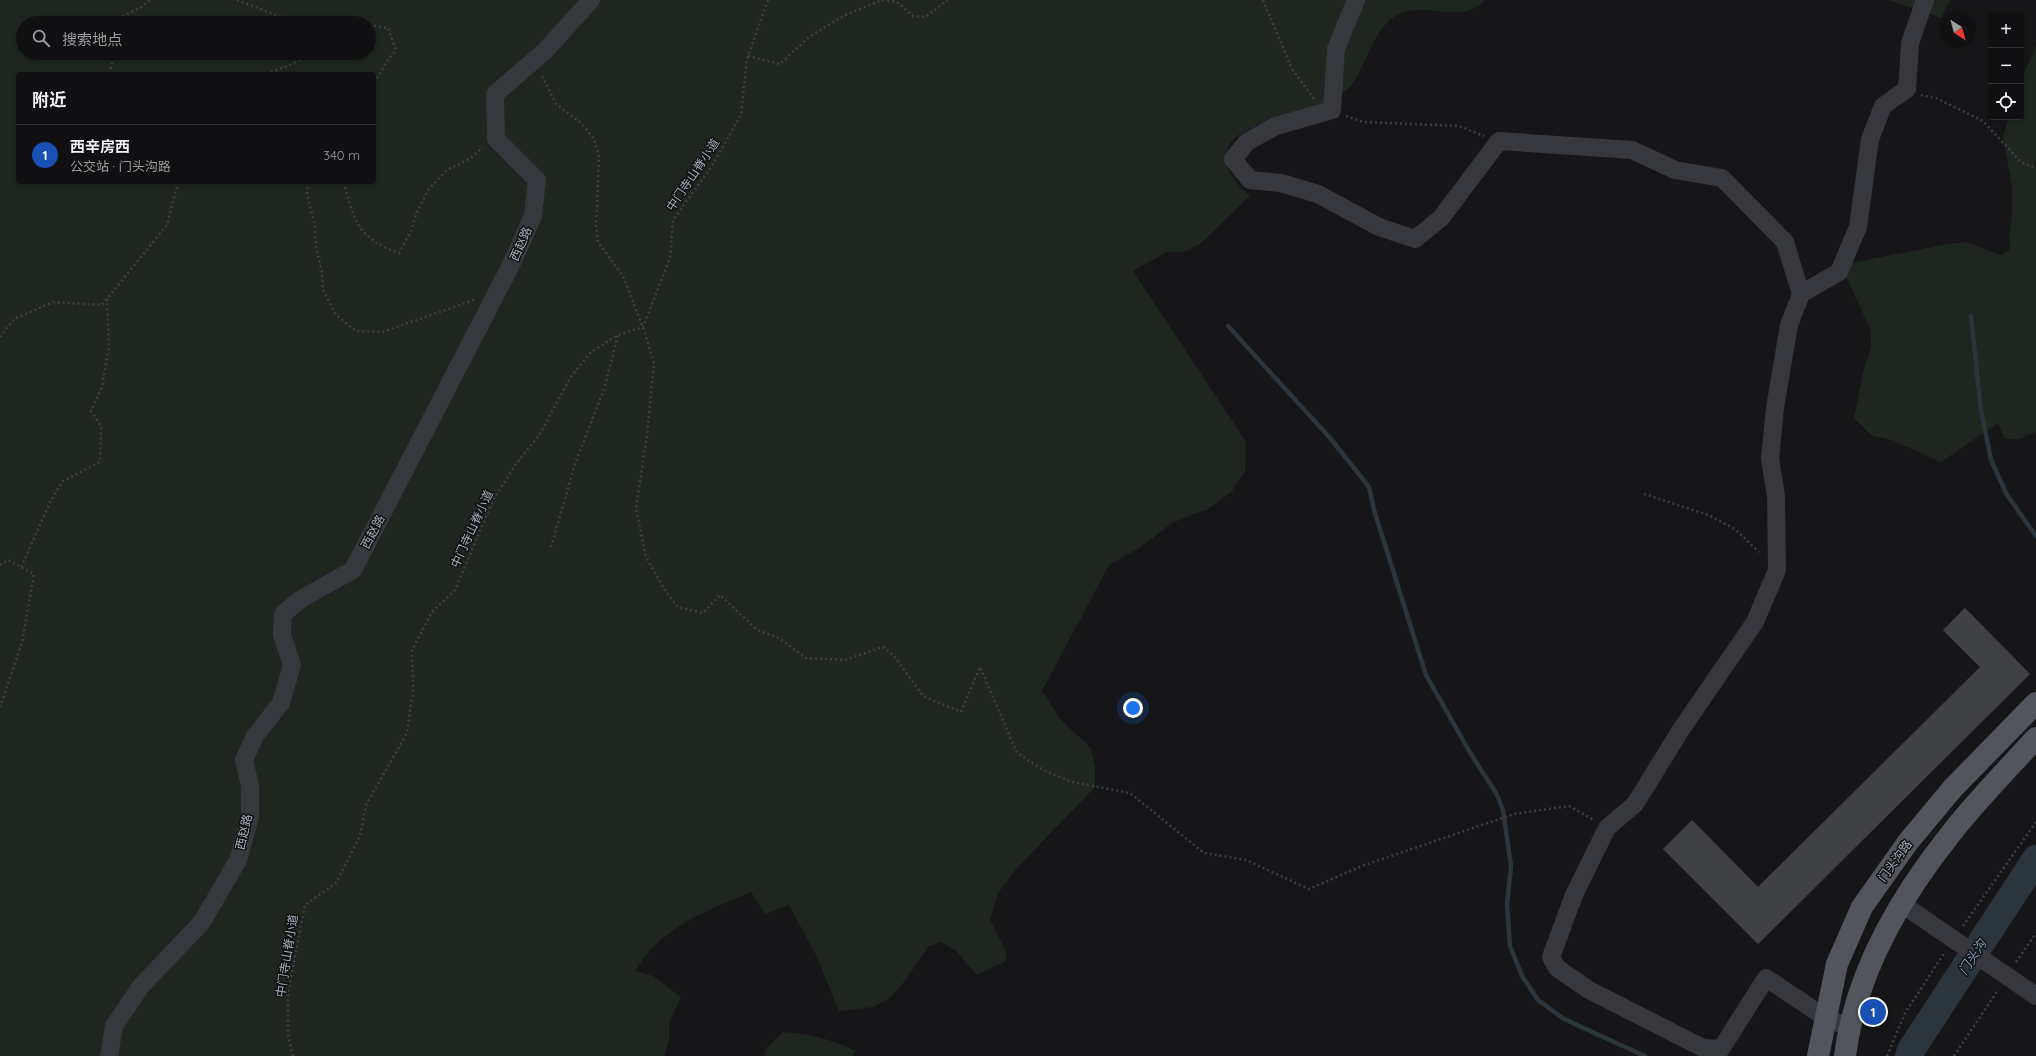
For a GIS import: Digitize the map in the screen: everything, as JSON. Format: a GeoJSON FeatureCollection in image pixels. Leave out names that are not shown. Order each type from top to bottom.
{"type":"FeatureCollection","features":[{"type":"Feature","properties":{"kind":"main road","name":"门头沟路"},"geometry":{"type":"LineString","coordinates":[[1818,1056],[1837,964],[1862,907],[1908,842],[1953,788],[2036,703]]}},
{"type":"Feature","properties":{"kind":"main road"},"geometry":{"type":"LineString","coordinates":[[1845,1056],[1849,1028],[1869,967],[1902,904],[1949,835],[2036,738]]}},
{"type":"Feature","properties":{"kind":"street"},"geometry":{"type":"LineString","coordinates":[[496,139],[495,94],[546,50],[591,0]]}},
{"type":"Feature","properties":{"kind":"street"},"geometry":{"type":"LineString","coordinates":[[1356,0],[1336,49],[1332,110],[1276,126],[1247,142],[1233,159],[1250,180],[1281,183],[1318,194],[1379,227],[1415,239],[1441,218],[1499,141],[1632,150],[1675,170],[1722,178],[1784,242],[1801,294]]}},
{"type":"Feature","properties":{"kind":"street"},"geometry":{"type":"LineString","coordinates":[[1849,1028],[1826,1018],[1766,978],[1722,1049],[1703,1048],[1589,990],[1557,968],[1551,957],[1574,895],[1607,828],[1635,804],[1682,728],[1755,622],[1776,570],[1776,496],[1770,459],[1775,408],[1789,325],[1801,294],[1839,272],[1858,227],[1870,139],[1883,106],[1907,89],[1910,43],[1925,0]]}},
{"type":"Feature","properties":{"kind":"street","name":"西赵路"},"geometry":{"type":"LineString","coordinates":[[109,1056],[114,1026],[141,986],[202,922],[238,860],[250,817],[250,786],[244,760],[255,736],[281,703],[292,665],[282,635],[284,614],[301,599],[353,570],[494,297],[533,216],[537,180],[496,139]]}},
{"type":"Feature","properties":{"kind":"street"},"geometry":{"type":"LineString","coordinates":[[1902,904],[1960,942],[2036,996]]}},
{"type":"Feature","properties":{"kind":"path"},"geometry":{"type":"LineString","coordinates":[[123,16],[140,8],[150,0]]}},
{"type":"Feature","properties":{"kind":"path"},"geometry":{"type":"LineString","coordinates":[[237,0],[278,16]]}},
{"type":"Feature","properties":{"kind":"path","name":"中门寺山脊小道"},"geometry":{"type":"LineString","coordinates":[[293,1056],[288,1034],[288,993],[305,905],[336,883],[360,836],[366,806],[406,733],[414,690],[412,650],[432,612],[455,590],[493,500],[516,464],[540,434],[570,378],[591,352],[618,335],[644,327],[670,258],[673,220],[712,166],[741,115],[748,56],[768,0]]}},
{"type":"Feature","properties":{"kind":"path"},"geometry":{"type":"LineString","coordinates":[[748,56],[780,64],[809,37],[845,15],[882,0],[897,2],[913,16],[925,17],[948,0]]}},
{"type":"Feature","properties":{"kind":"path"},"geometry":{"type":"LineString","coordinates":[[1263,0],[1292,69],[1315,100],[1332,110],[1363,122],[1460,126],[1499,141]]}},
{"type":"Feature","properties":{"kind":"path"},"geometry":{"type":"LineString","coordinates":[[376,26],[388,28],[396,50],[386,61],[376,79]]}},
{"type":"Feature","properties":{"kind":"path"},"geometry":{"type":"LineString","coordinates":[[546,50],[541,78],[556,104],[581,123],[594,139],[599,157],[596,224],[598,242],[623,276],[644,327],[654,363],[647,435],[636,508],[646,557],[666,592],[678,608],[703,613],[720,595],[757,630],[779,638],[806,658],[845,660],[883,647],[896,657],[923,696],[961,712],[980,667],[1017,753],[1042,770],[1072,782],[1130,793],[1204,853],[1246,860],[1309,889],[1362,866],[1514,814],[1569,806],[1607,828]]}},
{"type":"Feature","properties":{"kind":"path"},"geometry":{"type":"LineString","coordinates":[[110,72],[113,60]]}},
{"type":"Feature","properties":{"kind":"path"},"geometry":{"type":"LineString","coordinates":[[272,72],[299,60]]}},
{"type":"Feature","properties":{"kind":"path"},"geometry":{"type":"LineString","coordinates":[[1907,89],[1936,98],[1983,121],[2021,162],[2036,168]]}},
{"type":"Feature","properties":{"kind":"path"},"geometry":{"type":"LineString","coordinates":[[345,184],[353,216],[365,235],[381,247],[399,253],[411,231],[417,211],[429,189],[447,170],[472,158],[481,149],[496,139]]}},
{"type":"Feature","properties":{"kind":"path"},"geometry":{"type":"LineString","coordinates":[[0,337],[14,319],[53,302],[102,305],[167,225],[177,184]]}},
{"type":"Feature","properties":{"kind":"path"},"geometry":{"type":"LineString","coordinates":[[308,184],[307,194],[315,226],[316,248],[322,272],[323,290],[336,315],[356,331],[382,332],[480,298],[494,297]]}},
{"type":"Feature","properties":{"kind":"path"},"geometry":{"type":"LineString","coordinates":[[21,567],[51,500],[63,481],[100,462],[101,426],[91,411],[102,387],[108,346],[107,299]]}},
{"type":"Feature","properties":{"kind":"path"},"geometry":{"type":"LineString","coordinates":[[551,547],[575,464],[604,389],[618,335]]}},
{"type":"Feature","properties":{"kind":"path"},"geometry":{"type":"LineString","coordinates":[[1644,494],[1708,515],[1735,529],[1748,540],[1776,570]]}},
{"type":"Feature","properties":{"kind":"path"},"geometry":{"type":"LineString","coordinates":[[0,565],[8,560],[34,574],[22,643],[0,707]]}},
{"type":"Feature","properties":{"kind":"path"},"geometry":{"type":"LineString","coordinates":[[1954,1056],[2004,973],[2036,933]]}},
{"type":"Feature","properties":{"kind":"shaded area"},"geometry":{"type":"Polygon","coordinates":[[[0,0],[1485,0],[1477,7],[1467,11],[1447,12],[1414,10],[1404,12],[1394,17],[1379,33],[1352,84],[1335,100],[1322,107],[1252,128],[1233,140],[1228,147],[1226,154],[1228,168],[1235,180],[1250,196],[1200,244],[1184,252],[1167,252],[1133,271],[1246,442],[1245,471],[1232,491],[1210,508],[1172,523],[1141,547],[1109,565],[1042,691],[1061,720],[1091,748],[1095,766],[1095,787],[1017,868],[998,893],[990,920],[1007,954],[1006,961],[977,975],[955,950],[941,942],[929,946],[904,982],[891,997],[874,1007],[839,1011],[816,955],[789,905],[765,914],[751,892],[701,914],[671,932],[646,956],[635,971],[653,976],[681,997],[669,1022],[669,1038],[665,1056],[0,1056],[0,0]]]}},
{"type":"Feature","properties":{"kind":"shaded area"},"geometry":{"type":"Polygon","coordinates":[[[1889,0],[1950,0],[1944,12],[1940,12],[1940,18],[1889,0]]]}},
{"type":"Feature","properties":{"kind":"shaded area"},"geometry":{"type":"Polygon","coordinates":[[[2036,46],[2036,432],[2020,439],[2005,439],[1998,423],[1941,462],[1892,440],[1872,436],[1854,418],[1864,368],[1871,348],[1871,331],[1841,265],[1948,244],[1966,242],[2001,255],[2009,250],[2012,186],[2003,137],[2008,120],[2024,120],[2024,73],[2036,46]]]}},
{"type":"Feature","properties":{"kind":"shaded area"},"geometry":{"type":"Polygon","coordinates":[[[783,1032],[821,1038],[856,1051],[852,1056],[764,1056],[765,1050],[783,1032]]]}},
{"type":"Feature","properties":{"kind":"building"},"geometry":{"type":"Polygon","coordinates":[[[1965,608],[2030,674],[1758,944],[1663,849],[1692,820],[1758,887],[1980,667],[1943,630],[1965,608]]]}},
{"type":"Feature","properties":{"kind":"waterway"},"geometry":{"type":"LineString","coordinates":[[1971,316],[1981,410],[1991,460],[2007,495],[2036,536]]}},
{"type":"Feature","properties":{"kind":"waterway"},"geometry":{"type":"LineString","coordinates":[[1228,326],[1331,439],[1369,487],[1374,510],[1426,675],[1472,756],[1496,793],[1503,810],[1511,866],[1507,904],[1510,946],[1522,976],[1538,1000],[1564,1019],[1645,1056]]}},
{"type":"Feature","properties":{"kind":"waterway","name":"门头沟"},"geometry":{"type":"LineString","coordinates":[[1909,1056],[1911,1050],[2036,859]]}},
{"type":"Feature","properties":{"kind":"place","name":"西辛房西"},"geometry":{"type":"Point","coordinates":[1873,1012]}}]}
